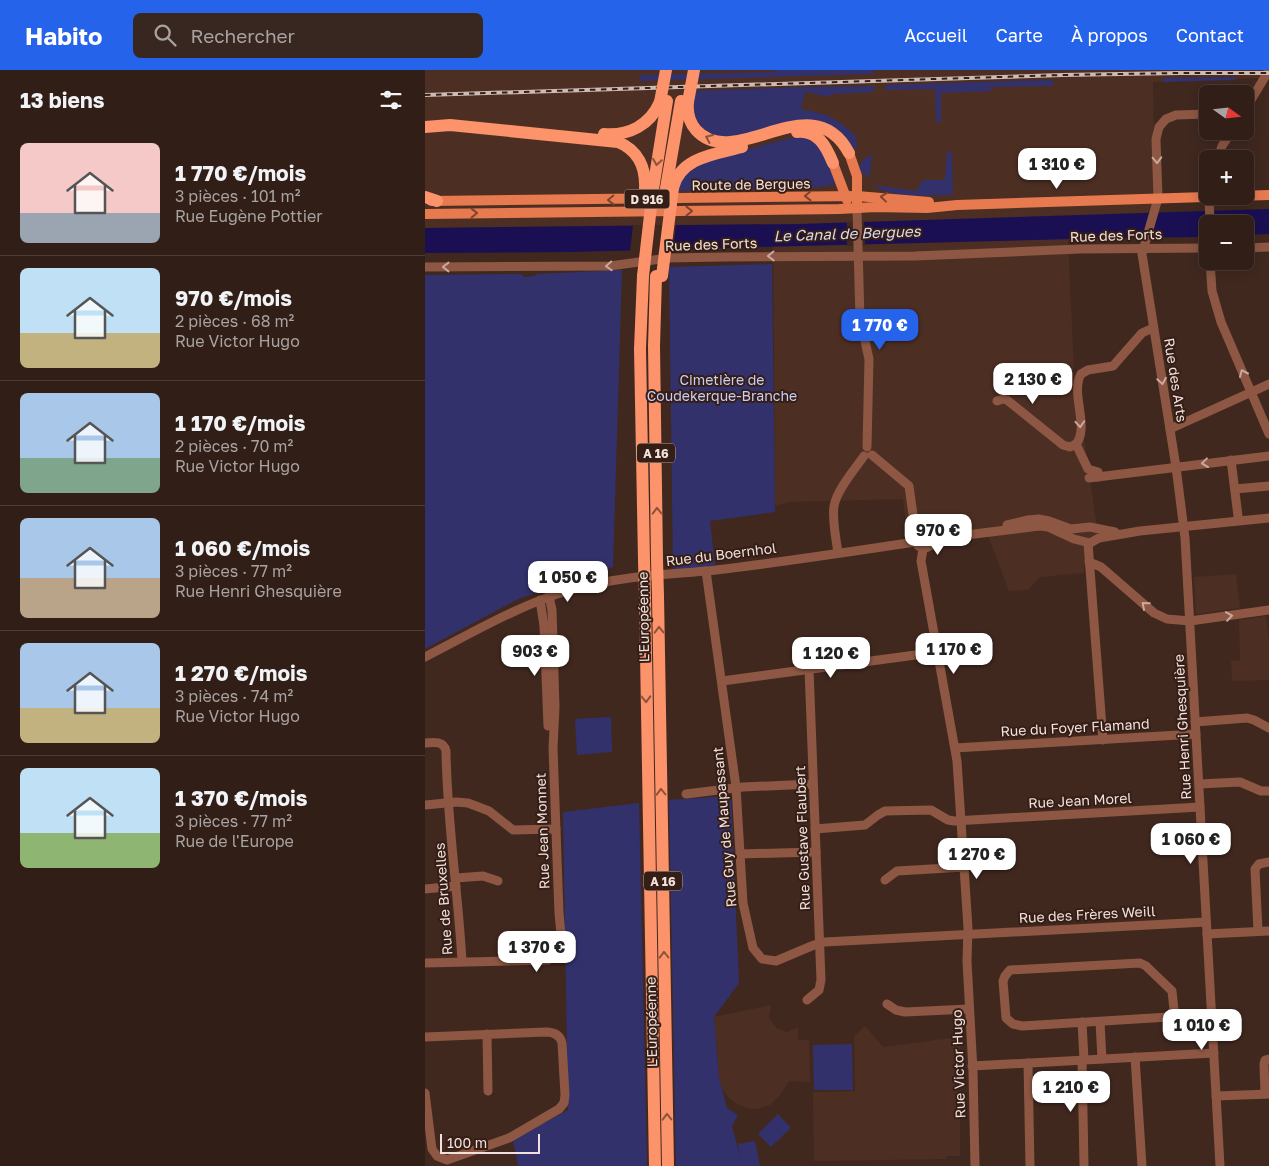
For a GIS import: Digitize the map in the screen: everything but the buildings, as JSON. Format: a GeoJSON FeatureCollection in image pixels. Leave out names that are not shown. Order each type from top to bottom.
{"type":"FeatureCollection","features":[{"type":"Feature","properties":{"kind":"highway"},"geometry":{"type":"LineString","coordinates":[[425,120],[447,119],[616,134],[629,132],[641,126],[664,101],[666,70]]}},
{"type":"Feature","properties":{"kind":"highway","name":"L'Européenne"},"geometry":{"type":"LineString","coordinates":[[655,1166],[639,276],[649,189],[664,101],[673,70]]}},
{"type":"Feature","properties":{"kind":"highway"},"geometry":{"type":"LineString","coordinates":[[687,70],[685,101],[693,125],[700,134],[712,140],[729,142],[792,126],[809,125],[820,127],[836,135],[849,152]]}},
{"type":"Feature","properties":{"kind":"highway"},"geometry":{"type":"LineString","coordinates":[[669,188],[685,101],[694,70]]}},
{"type":"Feature","properties":{"kind":"highway"},"geometry":{"type":"LineString","coordinates":[[425,127],[440,125],[457,126],[618,142],[630,149],[639,159],[649,189]]}},
{"type":"Feature","properties":{"kind":"highway"},"geometry":{"type":"LineString","coordinates":[[669,188],[681,170],[700,158],[799,132],[812,134],[821,140],[833,162]]}},
{"type":"Feature","properties":{"kind":"highway","name":"L'Européenne"},"geometry":{"type":"LineString","coordinates":[[669,188],[654,314],[669,1166]]}},
{"type":"Feature","properties":{"kind":"main road"},"geometry":{"type":"LineString","coordinates":[[849,152],[857,176],[857,214]]}},
{"type":"Feature","properties":{"kind":"main road"},"geometry":{"type":"LineString","coordinates":[[833,162],[844,196],[857,214]]}},
{"type":"Feature","properties":{"kind":"main road","name":"Route de Bergues"},"geometry":{"type":"LineString","coordinates":[[429,200],[857,196],[957,205]]}},
{"type":"Feature","properties":{"kind":"main road","name":"Route de Bergues"},"geometry":{"type":"LineString","coordinates":[[1254,197],[1269,196]]}},
{"type":"Feature","properties":{"kind":"main road","name":"Route de Bergues"},"geometry":{"type":"LineString","coordinates":[[425,214],[857,214],[876,207],[927,208],[957,205],[1157,198],[1199,200]]}},
{"type":"Feature","properties":{"kind":"street"},"geometry":{"type":"LineString","coordinates":[[1254,95],[1269,70]]}},
{"type":"Feature","properties":{"kind":"street","name":"Rue des Arts"},"geometry":{"type":"LineString","coordinates":[[1184,526],[1143,264],[1144,244],[1157,198],[1156,137],[1162,122],[1176,115],[1199,114]]}},
{"type":"Feature","properties":{"kind":"street"},"geometry":{"type":"LineString","coordinates":[[839,553],[834,524],[835,505],[841,492],[868,453],[869,359],[860,319],[857,214]]}},
{"type":"Feature","properties":{"kind":"street","name":"Rue des Forts"},"geometry":{"type":"LineString","coordinates":[[425,268],[610,266],[672,258],[819,255],[857,251],[915,256],[1144,244],[1199,247]]}},
{"type":"Feature","properties":{"kind":"street"},"geometry":{"type":"LineString","coordinates":[[1254,248],[1269,247]]}},
{"type":"Feature","properties":{"kind":"street"},"geometry":{"type":"LineString","coordinates":[[1211,270],[1212,291],[1219,316],[1269,434]]}},
{"type":"Feature","properties":{"kind":"street"},"geometry":{"type":"LineString","coordinates":[[997,401],[1001,399],[1007,400],[1063,445],[1070,447],[1076,444],[1081,434],[1078,382],[1080,376],[1084,371],[1113,366],[1142,333],[1153,328]]}},
{"type":"Feature","properties":{"kind":"street"},"geometry":{"type":"LineString","coordinates":[[1170,429],[1269,384]]}},
{"type":"Feature","properties":{"kind":"street"},"geometry":{"type":"LineString","coordinates":[[1076,444],[1088,469],[1097,472],[1094,477],[1269,456]]}},
{"type":"Feature","properties":{"kind":"street"},"geometry":{"type":"LineString","coordinates":[[868,453],[909,486],[914,522],[919,532]]}},
{"type":"Feature","properties":{"kind":"street"},"geometry":{"type":"LineString","coordinates":[[1231,460],[1238,516]]}},
{"type":"Feature","properties":{"kind":"street"},"geometry":{"type":"LineString","coordinates":[[1235,489],[1269,486]]}},
{"type":"Feature","properties":{"kind":"street"},"geometry":{"type":"LineString","coordinates":[[1184,526],[1193,522],[1269,512]]}},
{"type":"Feature","properties":{"kind":"street"},"geometry":{"type":"LineString","coordinates":[[934,539],[1043,526],[1074,539],[1090,541],[1184,526],[1269,518]]}},
{"type":"Feature","properties":{"kind":"street"},"geometry":{"type":"LineString","coordinates":[[975,534],[1017,522],[1036,519],[1049,521],[1071,529],[1140,532]]}},
{"type":"Feature","properties":{"kind":"street","name":"Rue Henri Ghesquière"},"geometry":{"type":"LineString","coordinates":[[1184,526],[1220,1166]]}},
{"type":"Feature","properties":{"kind":"street"},"geometry":{"type":"LineString","coordinates":[[1090,529],[1082,535],[1090,541]]}},
{"type":"Feature","properties":{"kind":"street"},"geometry":{"type":"LineString","coordinates":[[1090,529],[1097,534],[1090,541],[1089,562],[1103,740]]}},
{"type":"Feature","properties":{"kind":"street"},"geometry":{"type":"LineString","coordinates":[[924,530],[929,531],[934,539],[931,546],[923,548],[915,542],[919,532],[924,530]]}},
{"type":"Feature","properties":{"kind":"street","name":"Rue du Boernhol"},"geometry":{"type":"LineString","coordinates":[[425,657],[540,600],[581,587],[611,581],[706,571],[915,542]]}},
{"type":"Feature","properties":{"kind":"street","name":"Rue Victor Hugo"},"geometry":{"type":"LineString","coordinates":[[923,548],[921,561],[955,748],[960,800],[963,914],[967,961],[975,1166]]}},
{"type":"Feature","properties":{"kind":"street"},"geometry":{"type":"LineString","coordinates":[[1089,562],[1101,567],[1157,615],[1175,621],[1189,621],[1269,610]]}},
{"type":"Feature","properties":{"kind":"street","name":"Rue Guy de Maupassant"},"geometry":{"type":"LineString","coordinates":[[706,571],[736,787],[743,903],[752,945],[758,955],[765,960],[775,961],[819,943],[965,934]]}},
{"type":"Feature","properties":{"kind":"street","name":"Rue Jean Monnet"},"geometry":{"type":"LineString","coordinates":[[461,961],[511,960],[553,955],[558,941],[559,913],[553,748],[555,702],[552,610],[549,596]]}},
{"type":"Feature","properties":{"kind":"street","name":"Rue Jean Monnet"},"geometry":{"type":"LineString","coordinates":[[540,600],[544,626],[549,730],[553,748]]}},
{"type":"Feature","properties":{"kind":"street"},"geometry":{"type":"LineString","coordinates":[[722,681],[938,652]]}},
{"type":"Feature","properties":{"kind":"street","name":"Rue Gustave Flaubert"},"geometry":{"type":"LineString","coordinates":[[807,1000],[820,987],[809,670]]}},
{"type":"Feature","properties":{"kind":"street"},"geometry":{"type":"LineString","coordinates":[[1195,722],[1247,718],[1269,728]]}},
{"type":"Feature","properties":{"kind":"street","name":"Rue du Foyer Flamand"},"geometry":{"type":"LineString","coordinates":[[955,748],[1196,734]]}},
{"type":"Feature","properties":{"kind":"street","name":"Rue de Bruxelles"},"geometry":{"type":"LineString","coordinates":[[425,743],[438,743],[444,746],[447,752],[461,961]]}},
{"type":"Feature","properties":{"kind":"street"},"geometry":{"type":"LineString","coordinates":[[1199,784],[1241,782],[1261,791],[1269,791]]}},
{"type":"Feature","properties":{"kind":"street"},"geometry":{"type":"LineString","coordinates":[[686,794],[736,787],[813,784]]}},
{"type":"Feature","properties":{"kind":"street"},"geometry":{"type":"LineString","coordinates":[[425,805],[464,802],[482,807],[495,815],[508,827],[515,830],[556,829]]}},
{"type":"Feature","properties":{"kind":"street","name":"Rue Jean Morel"},"geometry":{"type":"LineString","coordinates":[[960,821],[1200,807]]}},
{"type":"Feature","properties":{"kind":"street"},"geometry":{"type":"LineString","coordinates":[[815,829],[865,825],[878,814],[885,811],[931,810],[948,820],[960,821]]}},
{"type":"Feature","properties":{"kind":"street"},"geometry":{"type":"LineString","coordinates":[[740,854],[816,852]]}},
{"type":"Feature","properties":{"kind":"street"},"geometry":{"type":"LineString","coordinates":[[1258,931],[1255,869],[1259,864],[1269,862]]}},
{"type":"Feature","properties":{"kind":"street"},"geometry":{"type":"LineString","coordinates":[[885,880],[897,871],[962,867]]}},
{"type":"Feature","properties":{"kind":"street"},"geometry":{"type":"LineString","coordinates":[[425,889],[483,876],[498,881]]}},
{"type":"Feature","properties":{"kind":"street","name":"Rue des Frères Weill"},"geometry":{"type":"LineString","coordinates":[[965,934],[1207,922]]}},
{"type":"Feature","properties":{"kind":"street"},"geometry":{"type":"LineString","coordinates":[[1207,934],[1269,931]]}},
{"type":"Feature","properties":{"kind":"street"},"geometry":{"type":"LineString","coordinates":[[425,963],[461,961]]}},
{"type":"Feature","properties":{"kind":"street"},"geometry":{"type":"LineString","coordinates":[[1138,963],[1148,968],[1169,986],[1173,993],[1174,1010],[1169,1017],[1100,1022],[1022,1026],[1011,1023],[1006,1018],[1004,1010],[1003,984],[1005,976],[1009,970],[1015,969],[1138,963]]}},
{"type":"Feature","properties":{"kind":"street"},"geometry":{"type":"LineString","coordinates":[[887,1004],[896,1010],[905,1012],[969,1009]]}},
{"type":"Feature","properties":{"kind":"street"},"geometry":{"type":"LineString","coordinates":[[1082,1022],[1084,1166]]}},
{"type":"Feature","properties":{"kind":"street"},"geometry":{"type":"LineString","coordinates":[[1100,1022],[1102,1059]]}},
{"type":"Feature","properties":{"kind":"street"},"geometry":{"type":"LineString","coordinates":[[425,1037],[555,1033],[560,1038],[563,1046],[565,1095],[561,1108],[509,1138],[447,1160],[437,1156],[432,1149],[425,1093]]}},
{"type":"Feature","properties":{"kind":"street"},"geometry":{"type":"LineString","coordinates":[[487,1034],[488,1091]]}},
{"type":"Feature","properties":{"kind":"street"},"geometry":{"type":"LineString","coordinates":[[972,1066],[1214,1053]]}},
{"type":"Feature","properties":{"kind":"street"},"geometry":{"type":"LineString","coordinates":[[1135,1057],[1142,1166]]}},
{"type":"Feature","properties":{"kind":"street"},"geometry":{"type":"LineString","coordinates":[[1216,1096],[1267,1094],[1263,1064],[1265,1060],[1269,1059]]}},
{"type":"Feature","properties":{"kind":"street"},"geometry":{"type":"LineString","coordinates":[[1028,1062],[1030,1166]]}},
{"type":"Feature","properties":{"kind":"shaded area"},"geometry":{"type":"Polygon","coordinates":[[[425,70],[1264,70],[1261,78],[1153,82],[1155,194],[1138,238],[1068,240],[1074,371],[1099,541],[1086,556],[1083,573],[1040,577],[1028,590],[1009,591],[988,536],[909,545],[903,499],[789,502],[775,506],[773,224],[425,228],[425,70]]]}},
{"type":"Feature","properties":{"kind":"shaded area"},"geometry":{"type":"Polygon","coordinates":[[[1236,574],[1240,608],[1196,614],[1194,577],[1236,574]]]}},
{"type":"Feature","properties":{"kind":"shaded area"},"geometry":{"type":"Polygon","coordinates":[[[1266,616],[1269,640],[1269,680],[1232,681],[1231,661],[1240,660],[1239,620],[1266,616]]]}},
{"type":"Feature","properties":{"kind":"shaded area"},"geometry":{"type":"Polygon","coordinates":[[[771,1005],[769,1018],[776,1028],[787,1032],[798,1027],[798,1040],[809,1040],[810,1082],[789,1081],[780,1095],[770,1105],[757,1109],[747,1108],[737,1104],[728,1097],[721,1087],[714,1017],[771,1005]]]}},
{"type":"Feature","properties":{"kind":"shaded area"},"geometry":{"type":"Polygon","coordinates":[[[865,1026],[883,1047],[960,1037],[961,1081],[958,1082],[958,1095],[960,1095],[960,1156],[946,1156],[946,1159],[814,1161],[813,1092],[855,1091],[854,1036],[865,1026]]]}},
{"type":"Feature","properties":{"kind":"green space"},"geometry":{"type":"Polygon","coordinates":[[[775,70],[873,70],[874,74],[639,81],[640,75],[774,72],[775,70]]]}},
{"type":"Feature","properties":{"kind":"green space"},"geometry":{"type":"Polygon","coordinates":[[[1234,77],[1236,80],[1163,82],[1163,78],[1234,77]]]}},
{"type":"Feature","properties":{"kind":"green space"},"geometry":{"type":"Polygon","coordinates":[[[1053,80],[1053,86],[991,87],[991,91],[941,93],[941,122],[936,123],[935,89],[885,90],[886,85],[1053,80]]]}},
{"type":"Feature","properties":{"kind":"green space"},"geometry":{"type":"Polygon","coordinates":[[[874,86],[873,92],[831,94],[830,97],[805,92],[801,109],[831,117],[843,125],[856,137],[857,149],[851,148],[838,131],[748,134],[716,138],[700,126],[692,109],[696,91],[874,86]]]}},
{"type":"Feature","properties":{"kind":"green space"},"geometry":{"type":"Polygon","coordinates":[[[804,136],[824,150],[835,180],[834,185],[803,189],[678,191],[680,179],[704,161],[804,136]]]}},
{"type":"Feature","properties":{"kind":"green space"},"geometry":{"type":"Polygon","coordinates":[[[947,152],[952,152],[953,195],[923,196],[900,194],[874,185],[916,191],[923,180],[943,180],[945,178],[947,152]]]}},
{"type":"Feature","properties":{"kind":"green space"},"geometry":{"type":"Polygon","coordinates":[[[871,155],[869,179],[867,175],[859,172],[859,169],[862,162],[871,155]]]}},
{"type":"Feature","properties":{"kind":"green space","name":"Cimetière de Coudekerque-Branche"},"geometry":{"type":"Polygon","coordinates":[[[772,264],[775,512],[710,521],[715,565],[673,570],[669,267],[772,264]]]}},
{"type":"Feature","properties":{"kind":"green space"},"geometry":{"type":"Polygon","coordinates":[[[622,270],[613,567],[518,599],[425,649],[425,275],[521,274],[524,277],[537,274],[622,270]]]}},
{"type":"Feature","properties":{"kind":"green space"},"geometry":{"type":"Polygon","coordinates":[[[611,717],[612,752],[577,755],[575,719],[611,717]]]}},
{"type":"Feature","properties":{"kind":"green space"},"geometry":{"type":"Polygon","coordinates":[[[731,796],[739,983],[714,1017],[719,1078],[727,1108],[738,1115],[732,1126],[741,1160],[738,1144],[755,1141],[760,1166],[676,1166],[669,800],[731,796]]]}},
{"type":"Feature","properties":{"kind":"green space"},"geometry":{"type":"Polygon","coordinates":[[[639,803],[647,1166],[518,1166],[513,1140],[568,1110],[563,812],[639,803]]]}},
{"type":"Feature","properties":{"kind":"green space"},"geometry":{"type":"Polygon","coordinates":[[[852,1044],[853,1090],[814,1090],[813,1045],[852,1044]]]}},
{"type":"Feature","properties":{"kind":"green space"},"geometry":{"type":"Polygon","coordinates":[[[778,1114],[791,1128],[771,1147],[758,1134],[778,1114]]]}},
{"type":"Feature","properties":{"kind":"water","name":"Le Canal de Bergues"},"geometry":{"type":"Polygon","coordinates":[[[1269,209],[1269,234],[1254,235],[1254,215],[1199,215],[1199,237],[571,252],[425,253],[425,228],[798,224],[1269,209]]]}},
{"type":"Feature","properties":{"kind":"pier"},"geometry":{"type":"Polygon","coordinates":[[[864,221],[865,246],[847,246],[847,222],[864,221]]]}},
{"type":"Feature","properties":{"kind":"pier"},"geometry":{"type":"Polygon","coordinates":[[[633,225],[676,225],[673,250],[630,251],[633,225]]]}},
{"type":"Feature","properties":{"kind":"railway"},"geometry":{"type":"LineString","coordinates":[[425,95],[1062,75],[1269,73]]}}]}
